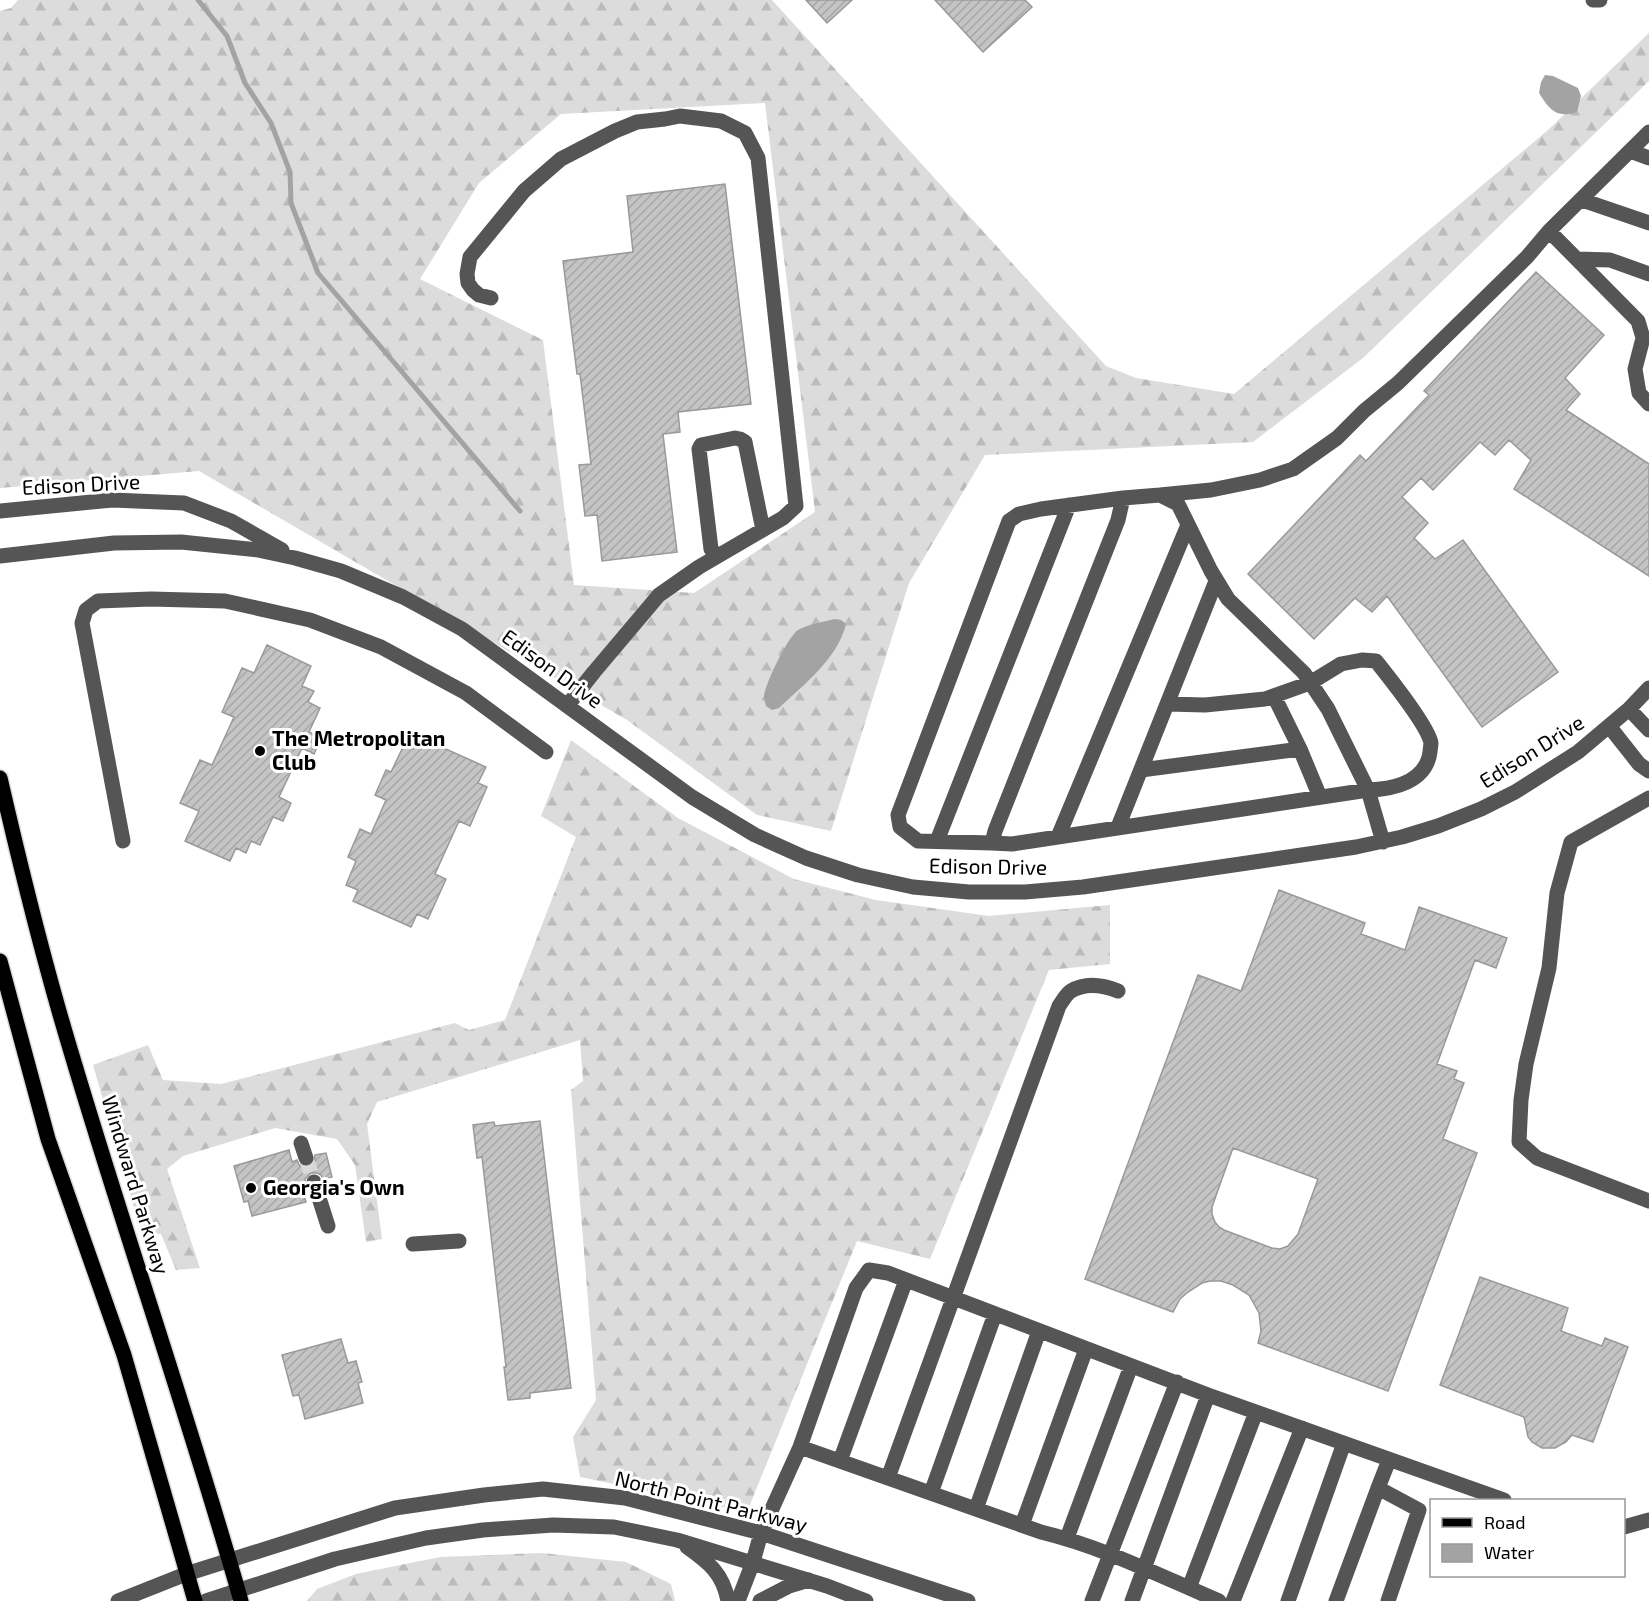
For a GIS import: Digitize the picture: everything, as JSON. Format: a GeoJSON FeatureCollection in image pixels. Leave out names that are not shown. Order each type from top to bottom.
{"type":"FeatureCollection","features":[{"type":"Feature","properties":{"kind":"main road","name":"Windward Parkway"},"geometry":{"type":"LineString","coordinates":[[0,778],[21,871],[59,1010],[240,1596]]}},
{"type":"Feature","properties":{"kind":"main road"},"geometry":{"type":"LineString","coordinates":[[0,961],[48,1139],[124,1355],[195,1601]]}},
{"type":"Feature","properties":{"kind":"street"},"geometry":{"type":"LineString","coordinates":[[1593,0],[1600,0]]}},
{"type":"Feature","properties":{"kind":"street"},"geometry":{"type":"LineString","coordinates":[[491,298],[479,295],[468,283],[470,256],[524,191],[561,159],[637,122],[680,116],[721,121],[745,133],[758,158],[796,506],[783,518],[717,556],[659,595],[567,706]]}},
{"type":"Feature","properties":{"kind":"street"},"geometry":{"type":"LineString","coordinates":[[1167,704],[1205,705],[1265,699],[1310,682],[1341,664],[1362,660],[1376,661],[1424,727],[1431,743],[1428,763],[1413,779],[1383,790],[1368,790],[1012,843],[918,841],[900,827],[898,815],[1009,521],[1019,514],[1069,505],[1210,490],[1260,480],[1293,469],[1337,438],[1364,411],[1398,383],[1527,257],[1549,231],[1649,132]]}},
{"type":"Feature","properties":{"kind":"street"},"geometry":{"type":"LineString","coordinates":[[1630,151],[1649,158]]}},
{"type":"Feature","properties":{"kind":"street"},"geometry":{"type":"LineString","coordinates":[[1582,200],[1649,223]]}},
{"type":"Feature","properties":{"kind":"street"},"geometry":{"type":"LineString","coordinates":[[1549,231],[1638,321],[1646,340],[1635,369],[1639,393],[1649,404]]}},
{"type":"Feature","properties":{"kind":"street"},"geometry":{"type":"LineString","coordinates":[[1578,259],[1610,260],[1649,274]]}},
{"type":"Feature","properties":{"kind":"street"},"geometry":{"type":"LineString","coordinates":[[717,556],[711,549],[699,448],[701,445],[735,438],[745,442],[763,530]]}},
{"type":"Feature","properties":{"kind":"street"},"geometry":{"type":"LineString","coordinates":[[1160,495],[1178,504],[1216,581],[1228,599],[1304,673],[1328,709],[1368,790],[1383,842]]}},
{"type":"Feature","properties":{"kind":"street"},"geometry":{"type":"LineString","coordinates":[[992,843],[1003,809],[1118,520],[1123,498]]}},
{"type":"Feature","properties":{"kind":"street","name":"Edison Drive"},"geometry":{"type":"LineString","coordinates":[[0,511],[112,500],[184,503],[231,521],[295,558]]}},
{"type":"Feature","properties":{"kind":"street"},"geometry":{"type":"LineString","coordinates":[[937,841],[1069,505]]}},
{"type":"Feature","properties":{"kind":"street"},"geometry":{"type":"LineString","coordinates":[[1058,837],[1188,525]]}},
{"type":"Feature","properties":{"kind":"street","name":"Edison Drive"},"geometry":{"type":"LineString","coordinates":[[0,556],[114,543],[182,542],[258,550],[341,571],[403,597],[462,629],[692,797],[755,835],[806,858],[858,875],[913,887],[969,892],[1025,892],[1093,885],[1356,847],[1383,842],[1437,826],[1481,809],[1515,792],[1578,752],[1629,709],[1649,688]]}},
{"type":"Feature","properties":{"kind":"street"},"geometry":{"type":"LineString","coordinates":[[1118,828],[1216,581]]}},
{"type":"Feature","properties":{"kind":"street"},"geometry":{"type":"LineString","coordinates":[[123,841],[82,623],[86,610],[98,601],[151,599],[225,601],[310,620],[381,647],[466,693],[546,752]]}},
{"type":"Feature","properties":{"kind":"street"},"geometry":{"type":"LineString","coordinates":[[1274,696],[1320,797]]}},
{"type":"Feature","properties":{"kind":"street"},"geometry":{"type":"LineString","coordinates":[[1629,709],[1649,730]]}},
{"type":"Feature","properties":{"kind":"street"},"geometry":{"type":"LineString","coordinates":[[1609,726],[1639,764],[1649,771]]}},
{"type":"Feature","properties":{"kind":"street"},"geometry":{"type":"LineString","coordinates":[[1141,770],[1300,749]]}},
{"type":"Feature","properties":{"kind":"street"},"geometry":{"type":"LineString","coordinates":[[1649,798],[1571,842],[1557,893],[1549,968],[1526,1064],[1519,1142],[1536,1158],[1649,1202]]}},
{"type":"Feature","properties":{"kind":"street"},"geometry":{"type":"LineString","coordinates":[[888,1478],[1059,1006],[1070,992],[1089,985],[1106,986],[1118,991]]}},
{"type":"Feature","properties":{"kind":"street"},"geometry":{"type":"LineString","coordinates":[[314,1182],[328,1226]]}},
{"type":"Feature","properties":{"kind":"street"},"geometry":{"type":"LineString","coordinates":[[413,1244],[459,1241]]}},
{"type":"Feature","properties":{"kind":"street"},"geometry":{"type":"LineString","coordinates":[[738,1601],[761,1533],[800,1447],[856,1288],[869,1270],[888,1273],[1208,1395],[1501,1499]]}},
{"type":"Feature","properties":{"kind":"street"},"geometry":{"type":"LineString","coordinates":[[840,1461],[906,1280]]}},
{"type":"Feature","properties":{"kind":"street"},"geometry":{"type":"LineString","coordinates":[[931,1493],[995,1314]]}},
{"type":"Feature","properties":{"kind":"street"},"geometry":{"type":"LineString","coordinates":[[976,1509],[1039,1331]]}},
{"type":"Feature","properties":{"kind":"street"},"geometry":{"type":"LineString","coordinates":[[1022,1525],[1086,1348]]}},
{"type":"Feature","properties":{"kind":"street"},"geometry":{"type":"LineString","coordinates":[[1067,1538],[1131,1366]]}},
{"type":"Feature","properties":{"kind":"street"},"geometry":{"type":"LineString","coordinates":[[1092,1601],[1177,1382]]}},
{"type":"Feature","properties":{"kind":"street"},"geometry":{"type":"LineString","coordinates":[[1132,1601],[1208,1395]]}},
{"type":"Feature","properties":{"kind":"street"},"geometry":{"type":"LineString","coordinates":[[1189,1588],[1256,1412]]}},
{"type":"Feature","properties":{"kind":"street"},"geometry":{"type":"LineString","coordinates":[[1233,1601],[1302,1428]]}},
{"type":"Feature","properties":{"kind":"street"},"geometry":{"type":"LineString","coordinates":[[1288,1601],[1344,1443]]}},
{"type":"Feature","properties":{"kind":"street"},"geometry":{"type":"LineString","coordinates":[[800,1447],[1041,1532],[1067,1538],[1110,1553],[1219,1601]]}},
{"type":"Feature","properties":{"kind":"street"},"geometry":{"type":"LineString","coordinates":[[1336,1601],[1389,1460]]}},
{"type":"Feature","properties":{"kind":"street"},"geometry":{"type":"LineString","coordinates":[[1378,1488],[1419,1510],[1388,1601]]}},
{"type":"Feature","properties":{"kind":"street","name":"North Point Parkway"},"geometry":{"type":"LineString","coordinates":[[118,1601],[186,1574],[395,1508],[543,1489],[625,1498],[761,1533],[968,1601]]}},
{"type":"Feature","properties":{"kind":"street"},"geometry":{"type":"LineString","coordinates":[[1625,1526],[1649,1520]]}},
{"type":"Feature","properties":{"kind":"street"},"geometry":{"type":"LineString","coordinates":[[207,1601],[240,1596],[335,1559],[426,1538],[483,1530],[553,1525],[614,1527],[677,1540],[809,1580],[866,1601]]}},
{"type":"Feature","properties":{"kind":"street"},"geometry":{"type":"LineString","coordinates":[[677,1540],[709,1563],[722,1580],[728,1601]]}},
{"type":"Feature","properties":{"kind":"street"},"geometry":{"type":"LineString","coordinates":[[759,1601],[789,1586],[809,1580]]}},
{"type":"Feature","properties":{"kind":"green space"},"geometry":{"type":"Polygon","coordinates":[[[18,0],[772,0],[1106,366],[1136,378],[1234,394],[1548,130],[1649,33],[1649,81],[1363,358],[1253,442],[985,455],[909,583],[831,831],[757,815],[627,720],[199,471],[0,488],[0,11],[11,8],[18,0]],[[765,103],[561,114],[479,183],[420,279],[543,340],[574,585],[694,593],[815,512],[765,103]]]}},
{"type":"Feature","properties":{"kind":"green space"},"geometry":{"type":"Polygon","coordinates":[[[571,740],[678,818],[794,879],[876,900],[989,916],[1110,905],[1110,964],[1049,970],[930,1259],[857,1241],[747,1512],[580,1477],[573,1437],[596,1400],[571,1090],[583,1081],[580,1040],[377,1102],[367,1124],[382,1239],[366,1242],[355,1165],[337,1139],[275,1128],[183,1156],[167,1169],[200,1268],[176,1270],[161,1234],[141,1232],[93,1065],[148,1045],[163,1080],[221,1084],[455,1023],[469,1030],[505,1020],[576,837],[541,816],[571,740]]]}},
{"type":"Feature","properties":{"kind":"green space"},"geometry":{"type":"Polygon","coordinates":[[[542,1553],[626,1562],[671,1584],[675,1601],[307,1601],[317,1589],[356,1574],[440,1557],[542,1553]]]}},
{"type":"Feature","properties":{"kind":"water"},"geometry":{"type":"Polygon","coordinates":[[[1545,75],[1553,76],[1578,88],[1581,96],[1577,112],[1558,113],[1546,104],[1539,93],[1545,75]]]}},
{"type":"Feature","properties":{"kind":"water"},"geometry":{"type":"Polygon","coordinates":[[[835,619],[846,624],[842,637],[827,660],[779,708],[772,710],[766,706],[764,697],[768,683],[777,662],[794,634],[806,626],[835,619]]]}},
{"type":"Feature","properties":{"kind":"building"},"geometry":{"type":"Polygon","coordinates":[[[806,0],[852,0],[827,23],[806,0]]]}},
{"type":"Feature","properties":{"kind":"building"},"geometry":{"type":"Polygon","coordinates":[[[935,0],[1025,0],[1032,7],[983,52],[935,0]]]}},
{"type":"Feature","properties":{"kind":"building"},"geometry":{"type":"Polygon","coordinates":[[[725,184],[751,404],[678,412],[680,432],[663,434],[677,552],[602,561],[597,515],[585,516],[579,465],[591,464],[563,261],[633,252],[627,196],[725,184]]]}},
{"type":"Feature","properties":{"kind":"building"},"geometry":{"type":"Polygon","coordinates":[[[1536,272],[1604,335],[1565,378],[1580,394],[1566,410],[1649,464],[1649,576],[1514,489],[1531,460],[1509,440],[1495,455],[1480,442],[1433,490],[1421,478],[1402,497],[1428,523],[1414,538],[1435,559],[1463,540],[1558,672],[1482,727],[1387,596],[1372,612],[1355,598],[1314,639],[1248,574],[1360,455],[1366,461],[1429,395],[1424,391],[1536,272]]]}},
{"type":"Feature","properties":{"kind":"building","name":"The Metropolitan Club"},"geometry":{"type":"Polygon","coordinates":[[[267,645],[311,666],[302,686],[314,691],[308,702],[320,708],[309,732],[321,738],[314,754],[302,748],[279,797],[291,803],[283,821],[273,817],[260,845],[251,841],[246,853],[236,848],[230,861],[185,841],[199,811],[180,803],[200,760],[212,765],[234,717],[222,712],[242,668],[254,673],[267,645]]]}},
{"type":"Feature","properties":{"kind":"building"},"geometry":{"type":"Polygon","coordinates":[[[419,737],[486,767],[478,783],[487,787],[470,826],[459,821],[435,874],[446,879],[428,919],[417,914],[411,927],[353,901],[358,890],[346,885],[356,861],[348,857],[360,829],[371,834],[386,800],[375,795],[386,770],[391,772],[404,745],[413,749],[419,737]]]}},
{"type":"Feature","properties":{"kind":"building"},"geometry":{"type":"Polygon","coordinates":[[[1279,890],[1365,923],[1361,934],[1405,950],[1419,907],[1507,938],[1496,968],[1475,960],[1437,1064],[1457,1071],[1454,1079],[1464,1083],[1443,1139],[1477,1153],[1388,1391],[1258,1343],[1261,1331],[1259,1313],[1249,1295],[1233,1285],[1221,1281],[1202,1283],[1180,1299],[1173,1312],[1085,1279],[1198,975],[1241,991],[1279,890]],[[1233,1148],[1212,1207],[1212,1214],[1215,1222],[1224,1230],[1280,1249],[1288,1246],[1298,1234],[1318,1179],[1233,1148]]]}},
{"type":"Feature","properties":{"kind":"building"},"geometry":{"type":"Polygon","coordinates":[[[540,1121],[571,1388],[530,1393],[530,1398],[508,1400],[482,1157],[477,1158],[473,1125],[494,1122],[495,1126],[540,1121]]]}},
{"type":"Feature","properties":{"kind":"building"},"geometry":{"type":"Polygon","coordinates":[[[289,1150],[292,1162],[297,1160],[299,1165],[305,1168],[314,1164],[315,1155],[326,1153],[332,1177],[323,1179],[317,1173],[311,1173],[305,1179],[305,1184],[301,1185],[306,1202],[252,1216],[248,1201],[244,1202],[234,1166],[289,1150]]]}},
{"type":"Feature","properties":{"kind":"building"},"geometry":{"type":"Polygon","coordinates":[[[1480,1277],[1568,1308],[1561,1331],[1602,1346],[1605,1338],[1628,1347],[1593,1442],[1572,1435],[1566,1442],[1555,1448],[1542,1448],[1528,1437],[1524,1417],[1440,1385],[1480,1277]]]}},
{"type":"Feature","properties":{"kind":"building"},"geometry":{"type":"Polygon","coordinates":[[[341,1339],[348,1363],[356,1361],[362,1382],[358,1383],[363,1403],[305,1419],[299,1395],[293,1396],[282,1355],[341,1339]]]}},
{"type":"Feature","properties":{"kind":"waterway"},"geometry":{"type":"LineString","coordinates":[[198,0],[227,36],[245,83],[271,123],[290,172],[291,203],[318,273],[520,511]]}},
{"type":"Feature","properties":{"kind":"tunnel"},"geometry":{"type":"LineString","coordinates":[[306,1158],[314,1182]]}},
{"type":"Feature","properties":{"kind":"place","name":"The Metropolitan Club"},"geometry":{"type":"Point","coordinates":[260,751]}},
{"type":"Feature","properties":{"kind":"place","name":"Georgia's Own"},"geometry":{"type":"Point","coordinates":[251,1188]}}]}
